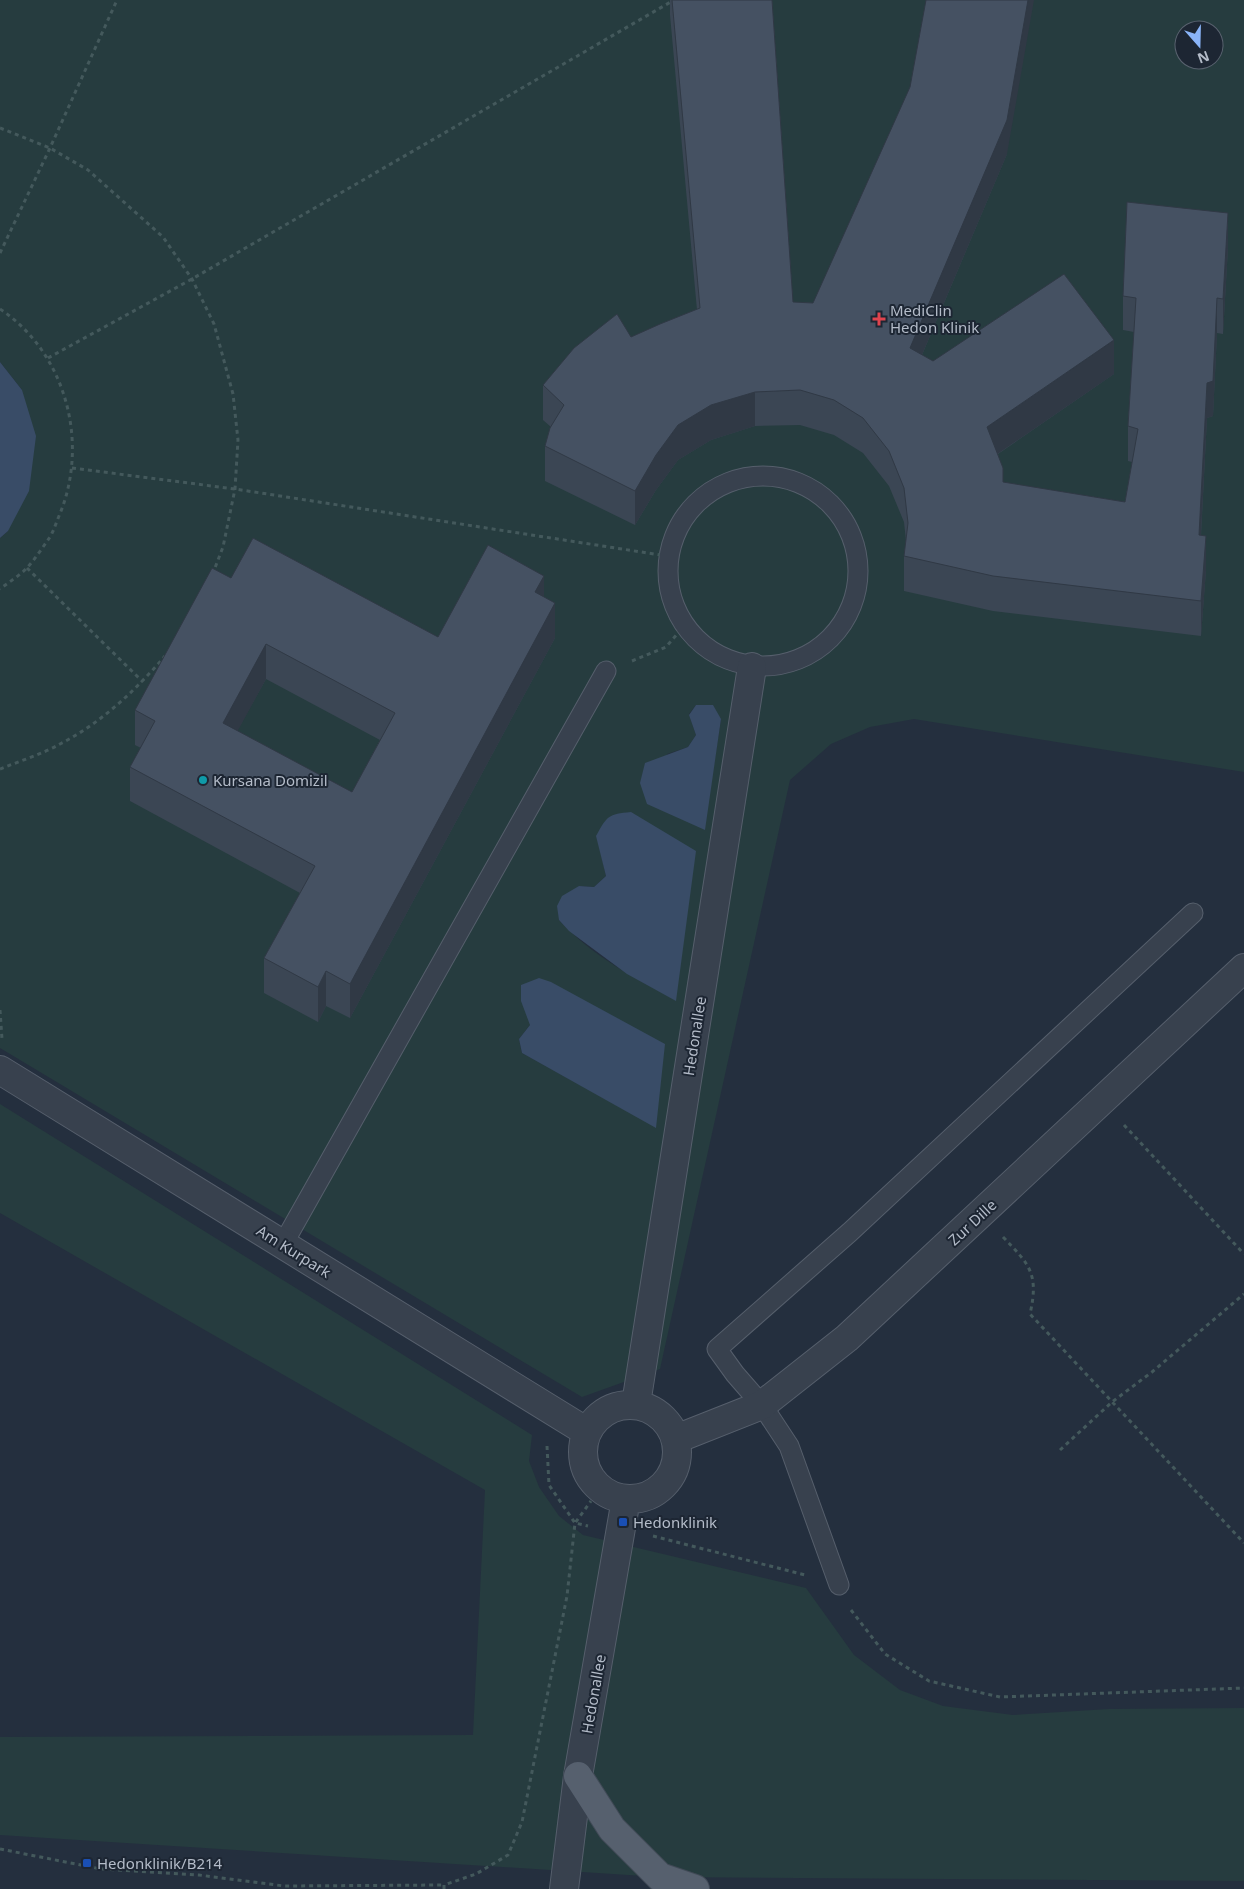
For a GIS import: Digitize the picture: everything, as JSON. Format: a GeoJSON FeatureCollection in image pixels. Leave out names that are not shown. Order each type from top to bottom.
{"type":"FeatureCollection","features":[{"type":"Feature","properties":{"kind":"main road"},"geometry":{"type":"LineString","coordinates":[[578,1776],[612,1829],[660,1877],[695,1889]]}},
{"type":"Feature","properties":{"kind":"street","name":"Hedonallee"},"geometry":{"type":"LineString","coordinates":[[636,1404],[752,667]]}},
{"type":"Feature","properties":{"kind":"street","name":"Zur Dille"},"geometry":{"type":"LineString","coordinates":[[676,1439],[762,1405],[847,1338],[1244,968]]}},
{"type":"Feature","properties":{"kind":"street","name":"Am Kurpark"},"geometry":{"type":"LineString","coordinates":[[0,1070],[587,1432]]}},
{"type":"Feature","properties":{"kind":"street"},"geometry":{"type":"LineString","coordinates":[[636,1404],[654,1411],[667,1422],[676,1439],[676,1457],[671,1474],[662,1488],[636,1500],[611,1496],[600,1488],[590,1476],[583,1463],[582,1448],[587,1432],[598,1416],[614,1406],[636,1404]]}},
{"type":"Feature","properties":{"kind":"street","name":"Hedonallee"},"geometry":{"type":"LineString","coordinates":[[564,1889],[578,1776],[626,1499]]}},
{"type":"Feature","properties":{"kind":"lane"},"geometry":{"type":"LineString","coordinates":[[764,474],[794,480],[827,498],[849,528],[859,575],[852,606],[831,639],[797,661],[752,667],[713,653],[684,626],[669,595],[667,556],[678,525],[697,501],[730,480],[764,474]]}},
{"type":"Feature","properties":{"kind":"lane"},"geometry":{"type":"LineString","coordinates":[[283,1244],[606,671]]}},
{"type":"Feature","properties":{"kind":"lane"},"geometry":{"type":"LineString","coordinates":[[840,1585],[789,1446],[762,1405],[735,1374],[717,1349],[850,1232],[1193,913]]}},
{"type":"Feature","properties":{"kind":"path"},"geometry":{"type":"LineString","coordinates":[[0,253],[117,0]]}},
{"type":"Feature","properties":{"kind":"path"},"geometry":{"type":"LineString","coordinates":[[48,358],[192,278],[674,0]]}},
{"type":"Feature","properties":{"kind":"path"},"geometry":{"type":"LineString","coordinates":[[0,128],[50,148],[88,170],[163,237],[192,278],[214,324],[233,394],[238,440],[236,489],[223,548],[210,582]]}},
{"type":"Feature","properties":{"kind":"path"},"geometry":{"type":"LineString","coordinates":[[0,309],[26,330],[48,358],[65,396],[73,437],[72,468],[66,499],[51,535],[27,568],[0,589]]}},
{"type":"Feature","properties":{"kind":"path"},"geometry":{"type":"LineString","coordinates":[[72,468],[236,489],[667,556]]}},
{"type":"Feature","properties":{"kind":"path"},"geometry":{"type":"LineString","coordinates":[[27,568],[143,682]]}},
{"type":"Feature","properties":{"kind":"path"},"geometry":{"type":"LineString","coordinates":[[606,671],[666,647],[684,626]]}},
{"type":"Feature","properties":{"kind":"path"},"geometry":{"type":"LineString","coordinates":[[0,769],[60,745],[103,718],[143,682],[171,649]]}},
{"type":"Feature","properties":{"kind":"path"},"geometry":{"type":"LineString","coordinates":[[1102,1100],[1244,1254]]}},
{"type":"Feature","properties":{"kind":"path"},"geometry":{"type":"LineString","coordinates":[[980,1214],[1021,1256],[1031,1271],[1035,1288],[1030,1314],[1244,1543]]}},
{"type":"Feature","properties":{"kind":"path"},"geometry":{"type":"LineString","coordinates":[[1060,1450],[1112,1402],[1152,1372],[1244,1294]]}},
{"type":"Feature","properties":{"kind":"path"},"geometry":{"type":"LineString","coordinates":[[0,1849],[101,1869],[199,1875],[284,1886],[444,1887],[476,1874],[508,1855],[522,1822],[566,1596],[575,1523],[600,1488]]}},
{"type":"Feature","properties":{"kind":"path"},"geometry":{"type":"LineString","coordinates":[[575,1523],[652,1536],[840,1585],[852,1613],[885,1654],[929,1681],[1000,1697],[1244,1688]]}},
{"type":"Feature","properties":{"kind":"green space"},"geometry":{"type":"Polygon","coordinates":[[[0,0],[1244,0],[1244,772],[914,719],[870,727],[831,744],[790,780],[660,1369],[582,1397],[0,1048],[0,538],[8,531],[22,390],[0,362],[0,0]],[[696,705],[689,714],[696,735],[688,747],[667,754],[704,829],[721,719],[696,705]],[[602,858],[606,876],[594,887],[579,886],[559,920],[571,933],[599,955],[676,1000],[602,858]],[[530,1025],[519,1039],[522,1053],[656,1127],[530,1025]]]}},
{"type":"Feature","properties":{"kind":"green space"},"geometry":{"type":"Polygon","coordinates":[[[0,1104],[532,1435],[529,1461],[539,1487],[559,1516],[583,1535],[806,1588],[854,1655],[900,1690],[943,1706],[1013,1715],[1109,1709],[1244,1708],[1244,1881],[660,1877],[0,1835],[0,1737],[473,1735],[485,1490],[0,1213],[0,1104]]]}},
{"type":"Feature","properties":{"kind":"water"},"geometry":{"type":"Polygon","coordinates":[[[0,362],[22,390],[36,436],[29,491],[8,531],[0,538],[0,362]]]}},
{"type":"Feature","properties":{"kind":"water"},"geometry":{"type":"Polygon","coordinates":[[[696,705],[713,705],[721,719],[705,830],[647,804],[640,783],[645,763],[688,747],[696,735],[689,715],[696,705]]]}},
{"type":"Feature","properties":{"kind":"water"},"geometry":{"type":"Polygon","coordinates":[[[631,812],[696,851],[676,1001],[627,974],[569,931],[559,920],[557,906],[562,896],[579,886],[594,887],[606,876],[596,836],[603,824],[613,815],[631,812]]]}},
{"type":"Feature","properties":{"kind":"water"},"geometry":{"type":"Polygon","coordinates":[[[539,978],[551,982],[665,1044],[656,1128],[522,1053],[519,1039],[530,1025],[521,1001],[521,985],[539,978]]]}},
{"type":"Feature","properties":{"kind":"building","name":"MediClin Hedon Klinik"},"geometry":{"type":"Polygon","coordinates":[[[672,0],[772,0],[793,302],[813,303],[910,87],[926,0],[1028,0],[1007,120],[910,348],[933,361],[1064,274],[1114,340],[987,427],[1003,468],[1003,482],[1125,502],[1138,429],[1128,426],[1136,298],[1123,296],[1127,202],[1228,213],[1223,299],[1217,298],[1213,381],[1207,383],[1199,535],[1206,536],[1201,601],[993,576],[904,556],[908,523],[904,488],[889,451],[863,418],[834,400],[800,390],[755,392],[711,405],[678,425],[656,455],[635,491],[545,446],[550,428],[564,405],[543,385],[574,348],[617,314],[631,337],[700,308],[672,0]]]}},
{"type":"Feature","properties":{"kind":"building","name":"Kursana Domizil"},"geometry":{"type":"Polygon","coordinates":[[[253,538],[438,637],[488,545],[544,576],[535,592],[555,603],[350,984],[326,971],[318,987],[264,958],[315,866],[130,767],[155,721],[135,710],[212,568],[231,578],[253,538]],[[266,644],[223,723],[352,792],[395,713],[266,644]]]}},
{"type":"Feature","properties":{"kind":"place","name":"MediClin Hedon Klinik"},"geometry":{"type":"Point","coordinates":[879,319]}},
{"type":"Feature","properties":{"kind":"place","name":"Kursana Domizil"},"geometry":{"type":"Point","coordinates":[203,780]}},
{"type":"Feature","properties":{"kind":"place","name":"Hedonklinik"},"geometry":{"type":"Point","coordinates":[623,1522]}},
{"type":"Feature","properties":{"kind":"place","name":"Hedonklinik/B214"},"geometry":{"type":"Point","coordinates":[87,1863]}}]}
